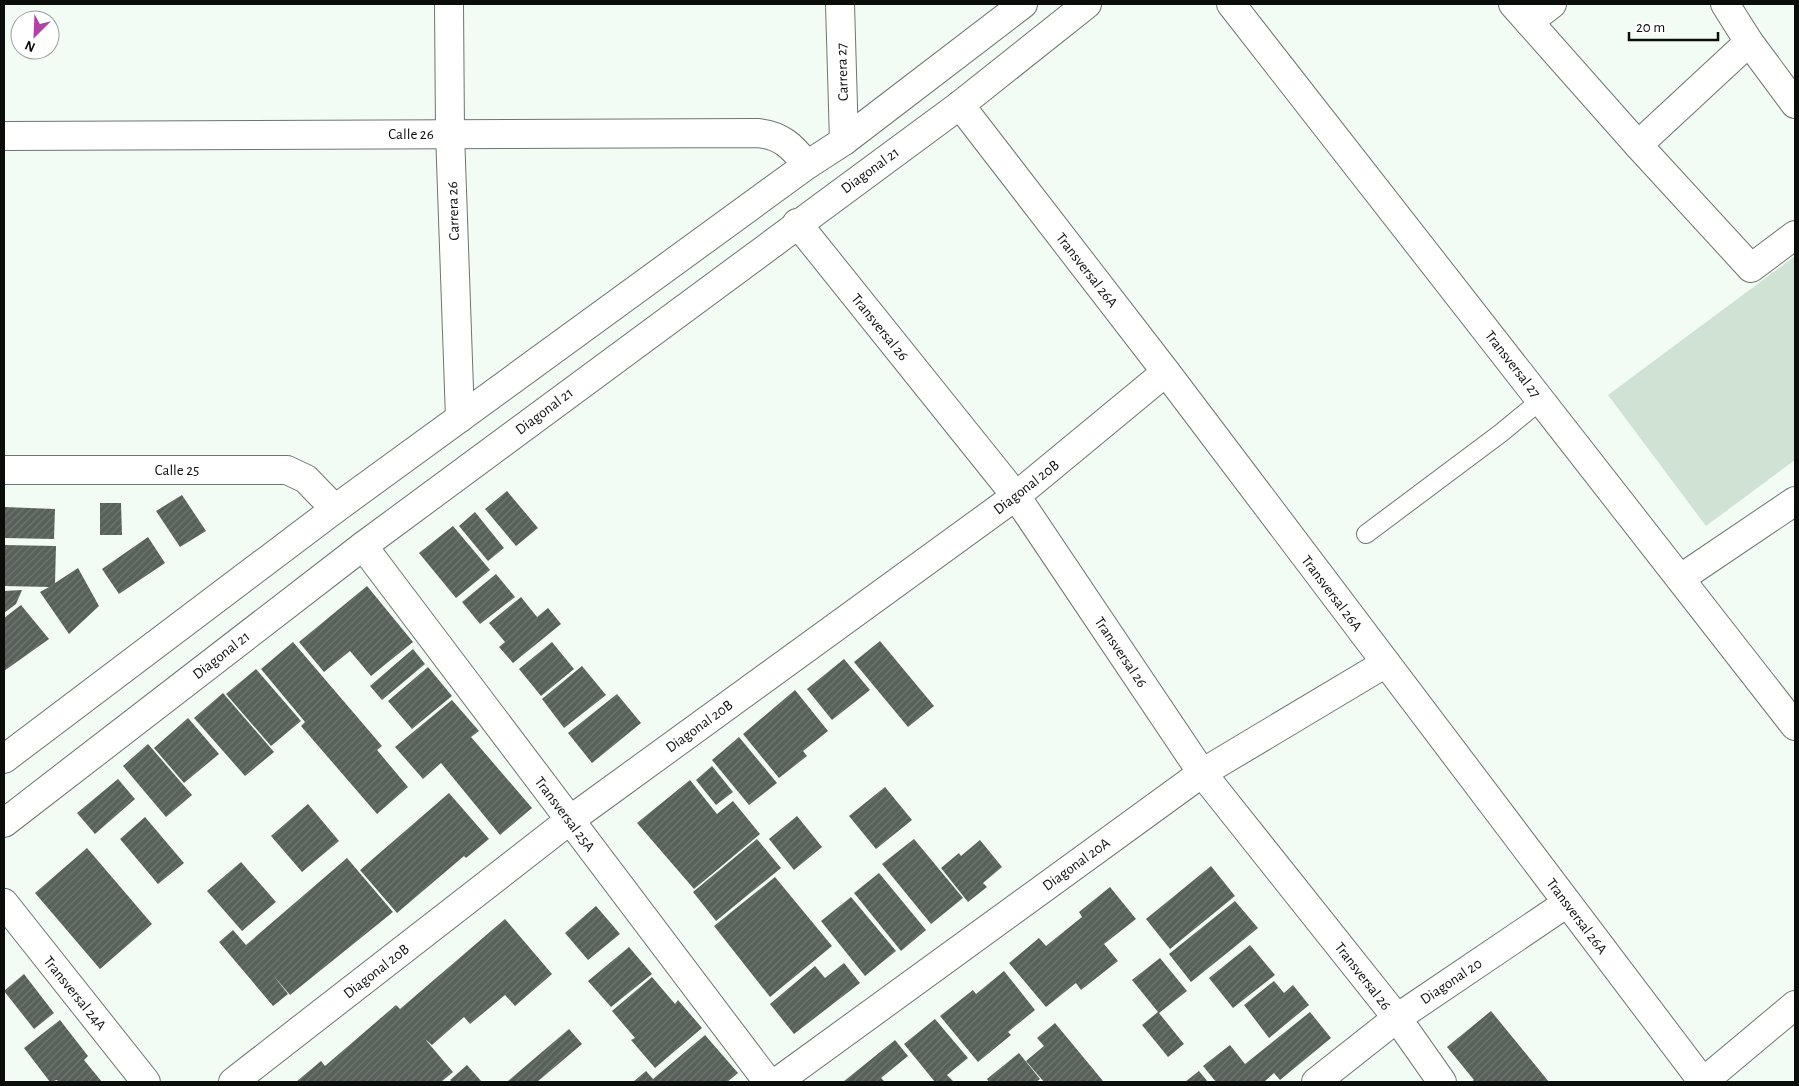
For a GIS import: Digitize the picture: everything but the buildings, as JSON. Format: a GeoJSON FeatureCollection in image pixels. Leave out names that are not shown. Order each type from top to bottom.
{"type":"FeatureCollection","features":[{"type":"Feature","properties":{"kind":"main road","name":"Carrera 26"},"geometry":{"type":"LineString","coordinates":[[449,4],[450,133],[460,418]]}},
{"type":"Feature","properties":{"kind":"main road","name":"Carrera 27"},"geometry":{"type":"LineString","coordinates":[[840,4],[844,141]]}},
{"type":"Feature","properties":{"kind":"main road"},"geometry":{"type":"LineString","coordinates":[[4,759],[336,509],[807,165],[844,141],[1023,4]]}},
{"type":"Feature","properties":{"kind":"main road","name":"Diagonal 21"},"geometry":{"type":"LineString","coordinates":[[4,823],[363,546],[960,104],[1087,4]]}},
{"type":"Feature","properties":{"kind":"main road","name":"Transversal 27"},"geometry":{"type":"LineString","coordinates":[[1231,4],[1795,726]]}},
{"type":"Feature","properties":{"kind":"main road"},"geometry":{"type":"LineString","coordinates":[[1552,4],[1521,13],[1638,146],[1751,268],[1795,234]]}},
{"type":"Feature","properties":{"kind":"main road"},"geometry":{"type":"LineString","coordinates":[[1725,4],[1749,42],[1795,104]]}},
{"type":"Feature","properties":{"kind":"main road"},"geometry":{"type":"LineString","coordinates":[[1638,146],[1749,42]]}},
{"type":"Feature","properties":{"kind":"main road","name":"Transversal 26A"},"geometry":{"type":"LineString","coordinates":[[960,104],[1166,372],[1703,1082]]}},
{"type":"Feature","properties":{"kind":"main road","name":"Calle 26"},"geometry":{"type":"LineString","coordinates":[[4,136],[450,133],[768,134],[789,143],[807,165]]}},
{"type":"Feature","properties":{"kind":"main road","name":"Transversal 26"},"geometry":{"type":"LineString","coordinates":[[797,224],[1016,496],[1202,773],[1397,1018],[1442,1082]]}},
{"type":"Feature","properties":{"kind":"main road","name":"Diagonal 20B"},"geometry":{"type":"LineString","coordinates":[[233,1082],[570,820],[1016,496],[1166,372]]}},
{"type":"Feature","properties":{"kind":"main road","name":"Calle 25"},"geometry":{"type":"LineString","coordinates":[[4,470],[287,470],[306,478],[336,509]]}},
{"type":"Feature","properties":{"kind":"main road"},"geometry":{"type":"LineString","coordinates":[[1681,578],[1795,501]]}},
{"type":"Feature","properties":{"kind":"main road","name":"Transversal 25A"},"geometry":{"type":"LineString","coordinates":[[363,546],[768,1082]]}},
{"type":"Feature","properties":{"kind":"main road","name":"Diagonal 20A"},"geometry":{"type":"LineString","coordinates":[[777,1082],[1202,773],[1386,663]]}},
{"type":"Feature","properties":{"kind":"main road","name":"Transversal 24A"},"geometry":{"type":"LineString","coordinates":[[4,903],[146,1082]]}},
{"type":"Feature","properties":{"kind":"main road","name":"Diagonal 20"},"geometry":{"type":"LineString","coordinates":[[1316,1082],[1397,1018],[1567,903]]}},
{"type":"Feature","properties":{"kind":"main road"},"geometry":{"type":"LineString","coordinates":[[1703,1082],[1795,1005]]}},
{"type":"Feature","properties":{"kind":"lane"},"geometry":{"type":"LineString","coordinates":[[1366,534],[1501,433],[1541,400]]}},
{"type":"Feature","properties":{"kind":"green space"},"geometry":{"type":"Polygon","coordinates":[[[1795,256],[1795,460],[1706,526],[1608,395],[1795,256]]]}}]}
